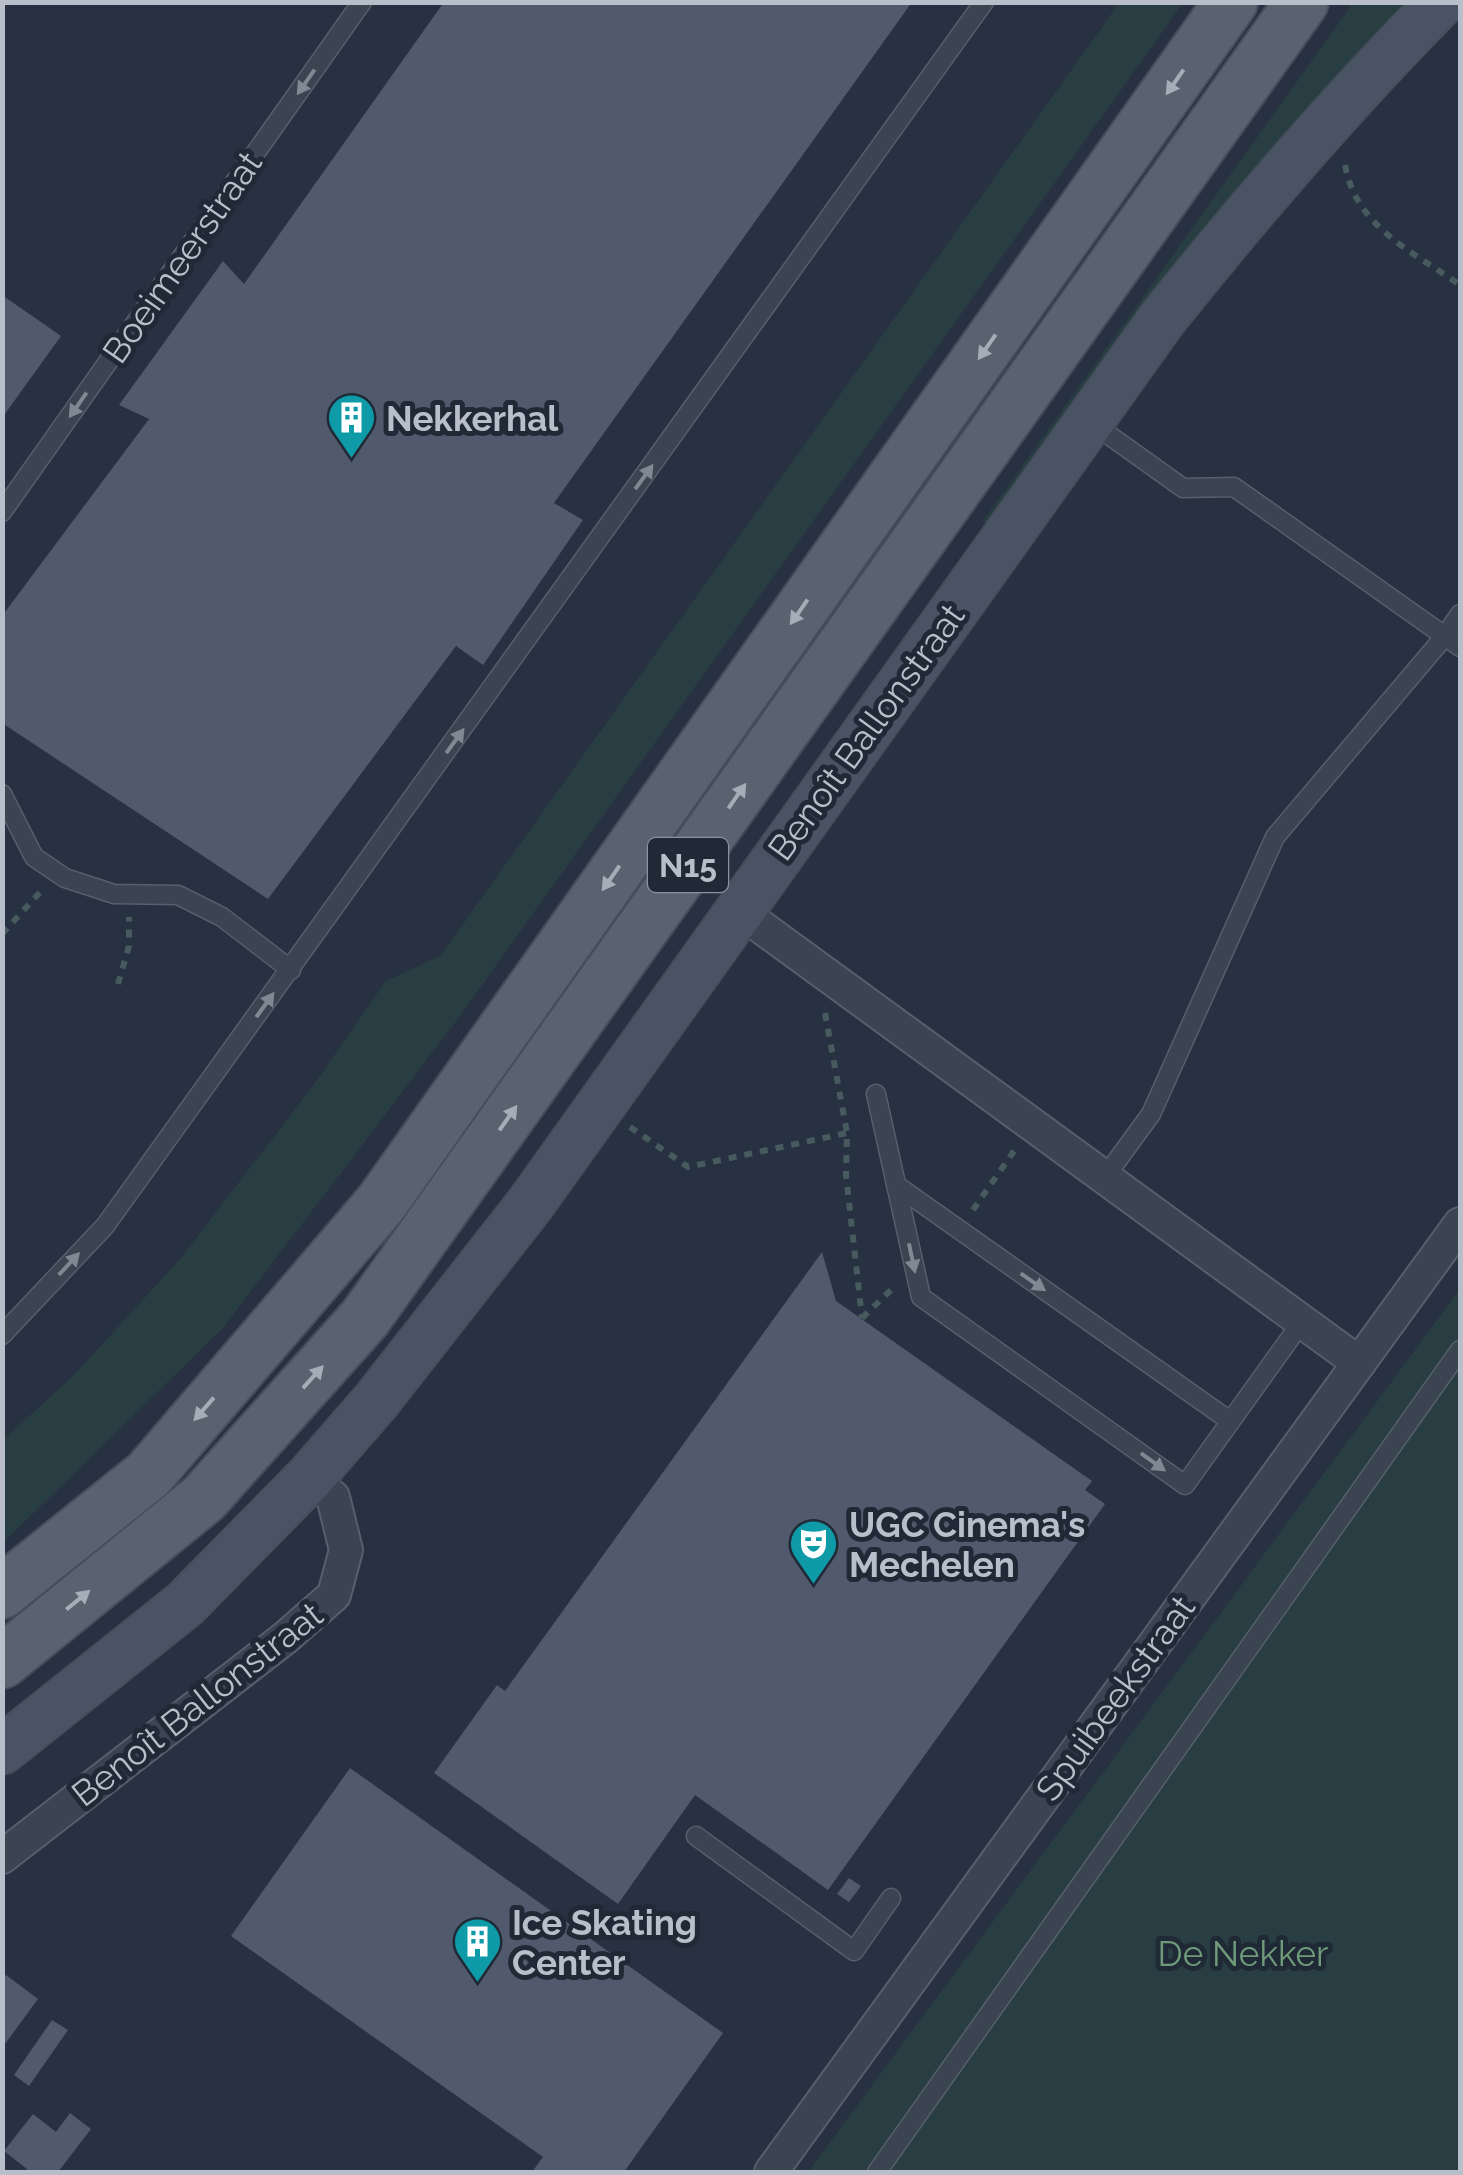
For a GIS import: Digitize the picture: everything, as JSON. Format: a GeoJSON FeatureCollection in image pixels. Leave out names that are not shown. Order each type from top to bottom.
{"type":"FeatureCollection","features":[{"type":"Feature","properties":{"kind":"main road","name":"N15"},"geometry":{"type":"LineString","coordinates":[[2,1592],[148,1474],[382,1202],[1232,2]]}},
{"type":"Feature","properties":{"kind":"main road","name":"N15"},"geometry":{"type":"LineString","coordinates":[[2,1662],[204,1498],[365,1318],[1302,2]]}},
{"type":"Feature","properties":{"kind":"street","name":"Benoît Ballonstraat"},"geometry":{"type":"LineString","coordinates":[[2,1750],[185,1604],[310,1477],[388,1386],[531,1203],[1163,318],[1239,222],[1361,82],[1441,2]]}},
{"type":"Feature","properties":{"kind":"street"},"geometry":{"type":"LineString","coordinates":[[738,910],[1359,1362]]}},
{"type":"Feature","properties":{"kind":"street","name":"Spuibeekstraat"},"geometry":{"type":"LineString","coordinates":[[770,2172],[1460,1224]]}},
{"type":"Feature","properties":{"kind":"street","name":"Benoît Ballonstraat"},"geometry":{"type":"LineString","coordinates":[[2,1857],[285,1638],[334,1595],[346,1550],[333,1497],[310,1477]]}},
{"type":"Feature","properties":{"kind":"lane","name":"Boeimeerstraat"},"geometry":{"type":"LineString","coordinates":[[2,512],[362,2]]}},
{"type":"Feature","properties":{"kind":"lane"},"geometry":{"type":"LineString","coordinates":[[2,1335],[105,1226],[984,2]]}},
{"type":"Feature","properties":{"kind":"lane"},"geometry":{"type":"LineString","coordinates":[[1088,420],[1183,488],[1234,487],[1453,641]]}},
{"type":"Feature","properties":{"kind":"lane"},"geometry":{"type":"LineString","coordinates":[[1105,1177],[1151,1114],[1275,837],[1453,641],[1460,614]]}},
{"type":"Feature","properties":{"kind":"lane"},"geometry":{"type":"LineString","coordinates":[[2,794],[34,857],[57,873],[114,894],[178,895],[222,917],[291,970]]}},
{"type":"Feature","properties":{"kind":"lane"},"geometry":{"type":"LineString","coordinates":[[876,1094],[921,1297],[1185,1485],[1301,1323]]}},
{"type":"Feature","properties":{"kind":"lane"},"geometry":{"type":"LineString","coordinates":[[896,1184],[1230,1422]]}},
{"type":"Feature","properties":{"kind":"lane"},"geometry":{"type":"LineString","coordinates":[[877,2172],[1460,1350]]}},
{"type":"Feature","properties":{"kind":"lane"},"geometry":{"type":"LineString","coordinates":[[696,1836],[854,1951],[891,1898]]}},
{"type":"Feature","properties":{"kind":"path"},"geometry":{"type":"LineString","coordinates":[[1345,162],[1350,191],[1372,222],[1460,285]]}},
{"type":"Feature","properties":{"kind":"path"},"geometry":{"type":"LineString","coordinates":[[2,934],[57,873]]}},
{"type":"Feature","properties":{"kind":"path"},"geometry":{"type":"LineString","coordinates":[[118,984],[129,946],[129,894]]}},
{"type":"Feature","properties":{"kind":"path"},"geometry":{"type":"LineString","coordinates":[[817,968],[847,1132],[846,1175],[862,1318]]}},
{"type":"Feature","properties":{"kind":"path"},"geometry":{"type":"LineString","coordinates":[[600,1106],[688,1166],[847,1132]]}},
{"type":"Feature","properties":{"kind":"green space"},"geometry":{"type":"Polygon","coordinates":[[[1119,3],[1183,3],[457,1020],[223,1328],[3,1543],[3,1440],[74,1375],[181,1258],[315,1083],[385,982],[441,955],[1119,3]]]}},
{"type":"Feature","properties":{"kind":"green space"},"geometry":{"type":"Polygon","coordinates":[[[1353,3],[1411,3],[988,524],[983,521],[1353,3]]]}},
{"type":"Feature","properties":{"kind":"green space","name":"De Nekker"},"geometry":{"type":"Polygon","coordinates":[[[1460,1289],[1460,2172],[808,2172],[1460,1289]]]}},
{"type":"Feature","properties":{"kind":"building","name":"Nekkerhal"},"geometry":{"type":"Polygon","coordinates":[[[444,2],[912,2],[554,503],[583,520],[483,665],[456,646],[268,899],[2,723],[2,616],[149,419],[119,405],[223,261],[244,284],[444,2]]]}},
{"type":"Feature","properties":{"kind":"building"},"geometry":{"type":"Polygon","coordinates":[[[2,295],[61,336],[2,418],[2,295]]]}},
{"type":"Feature","properties":{"kind":"building","name":"UGC Cinema's Mechelen"},"geometry":{"type":"Polygon","coordinates":[[[822,1252],[836,1301],[1092,1481],[1085,1490],[1105,1504],[828,1890],[695,1795],[618,1904],[434,1773],[497,1685],[505,1691],[822,1252]]]}},
{"type":"Feature","properties":{"kind":"building","name":"Ice Skating Center"},"geometry":{"type":"Polygon","coordinates":[[[350,1768],[723,2033],[624,2172],[532,2172],[543,2157],[231,1936],[350,1768]]]}},
{"type":"Feature","properties":{"kind":"building"},"geometry":{"type":"Polygon","coordinates":[[[849,1878],[861,1886],[849,1902],[837,1894],[849,1878]]]}},
{"type":"Feature","properties":{"kind":"building"},"geometry":{"type":"Polygon","coordinates":[[[6,1975],[38,1999],[2,2048],[2,1980],[6,1975]]]}},
{"type":"Feature","properties":{"kind":"building"},"geometry":{"type":"Polygon","coordinates":[[[52,2020],[68,2030],[29,2086],[14,2075],[52,2020]]]}},
{"type":"Feature","properties":{"kind":"building"},"geometry":{"type":"Polygon","coordinates":[[[70,2113],[91,2129],[58,2172],[24,2172],[27,2169],[4,2151],[33,2114],[56,2132],[70,2113]]]}},
{"type":"Feature","properties":{"kind":"place","name":"Nekkerhal"},"geometry":{"type":"Point","coordinates":[351,460]}},
{"type":"Feature","properties":{"kind":"place","name":"UGC Cinema's Mechelen"},"geometry":{"type":"Point","coordinates":[814,1586]}},
{"type":"Feature","properties":{"kind":"place","name":"Ice Skating Center"},"geometry":{"type":"Point","coordinates":[477,1984]}}]}
